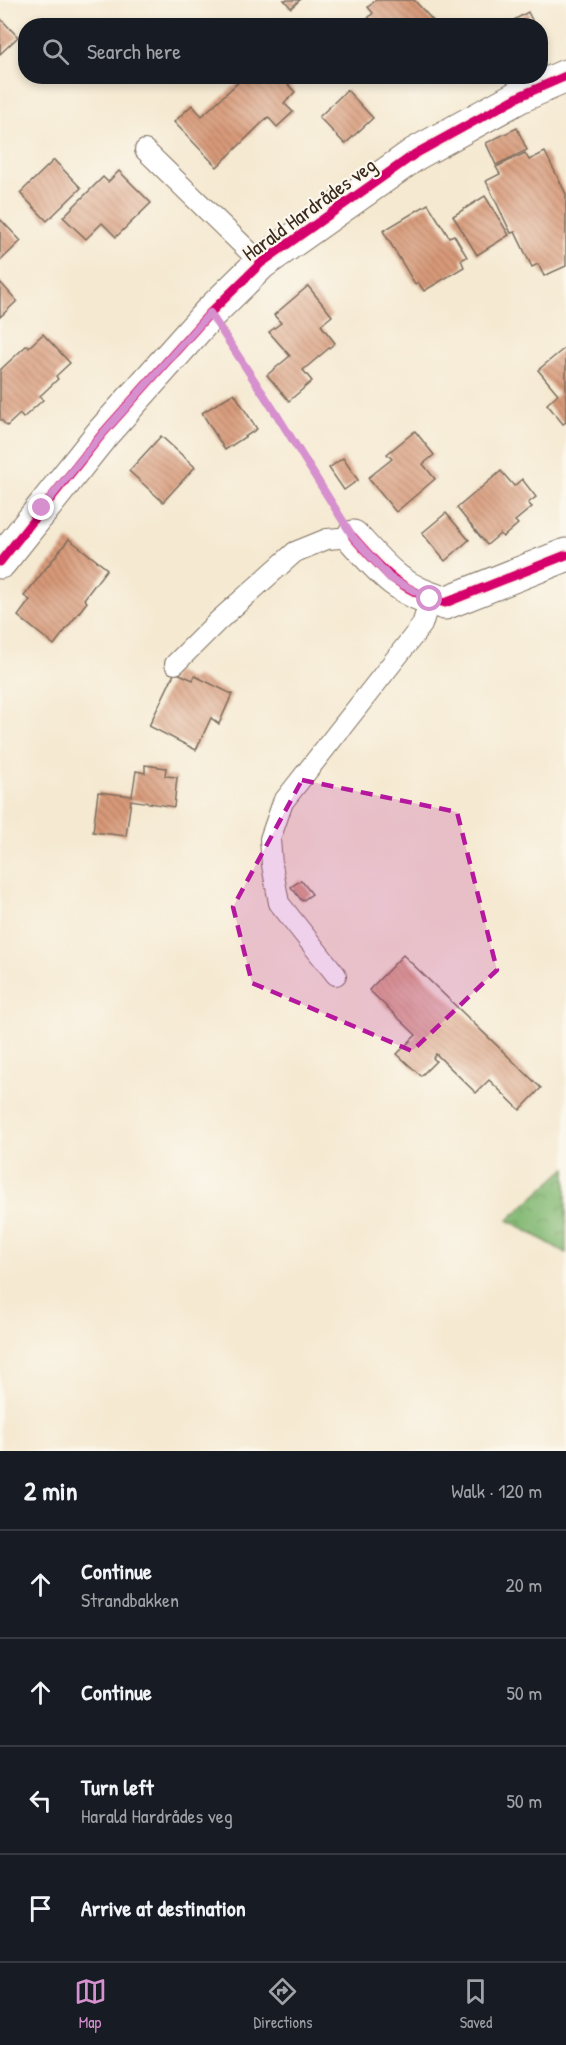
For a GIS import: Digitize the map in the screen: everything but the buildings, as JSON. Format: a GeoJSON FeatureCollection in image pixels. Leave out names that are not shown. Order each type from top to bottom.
{"type":"FeatureCollection","features":[{"type":"Feature","properties":{"kind":"street","name":"Harald Hardrådes veg"},"geometry":{"type":"LineString","coordinates":[[548,84],[566,76]]}},
{"type":"Feature","properties":{"kind":"street","name":"Harald Hardrådes veg"},"geometry":{"type":"LineString","coordinates":[[0,562],[103,433],[210,313],[261,263],[415,154],[520,96],[548,84]]}},
{"type":"Feature","properties":{"kind":"street"},"geometry":{"type":"LineString","coordinates":[[353,537],[390,578],[430,599],[444,603],[566,555]]}},
{"type":"Feature","properties":{"kind":"lane"},"geometry":{"type":"LineString","coordinates":[[145,150],[261,263]]}},
{"type":"Feature","properties":{"kind":"lane"},"geometry":{"type":"LineString","coordinates":[[176,664],[218,621],[295,552],[327,539],[353,537]]}},
{"type":"Feature","properties":{"kind":"lane"},"geometry":{"type":"LineString","coordinates":[[336,975],[279,903],[270,839],[283,801],[422,625],[430,599]]}},
{"type":"Feature","properties":{"kind":"path"},"geometry":{"type":"LineString","coordinates":[[210,313],[353,537]]}},
{"type":"Feature","properties":{"kind":"highlighted area"},"geometry":{"type":"Polygon","coordinates":[[[302,780],[457,812],[497,970],[412,1051],[252,983],[233,907],[302,780]]]}},
{"type":"Feature","properties":{"kind":"green space"},"geometry":{"type":"Polygon","coordinates":[[[566,1168],[566,1253],[508,1220],[566,1168]]]}},
{"type":"Feature","properties":{"kind":"cycle path"},"geometry":{"type":"LineString","coordinates":[[548,84],[566,76]]}},
{"type":"Feature","properties":{"kind":"cycle path"},"geometry":{"type":"LineString","coordinates":[[0,562],[103,433],[210,313],[261,263],[415,154],[520,96],[548,84]]}},
{"type":"Feature","properties":{"kind":"cycle path"},"geometry":{"type":"LineString","coordinates":[[353,537],[383,569],[404,586],[445,603],[566,555]]}},
{"type":"Feature","properties":{"kind":"route"},"geometry":{"type":"LineString","coordinates":[[42,508],[103,433],[210,313],[353,537],[390,578],[430,599]]}}]}
